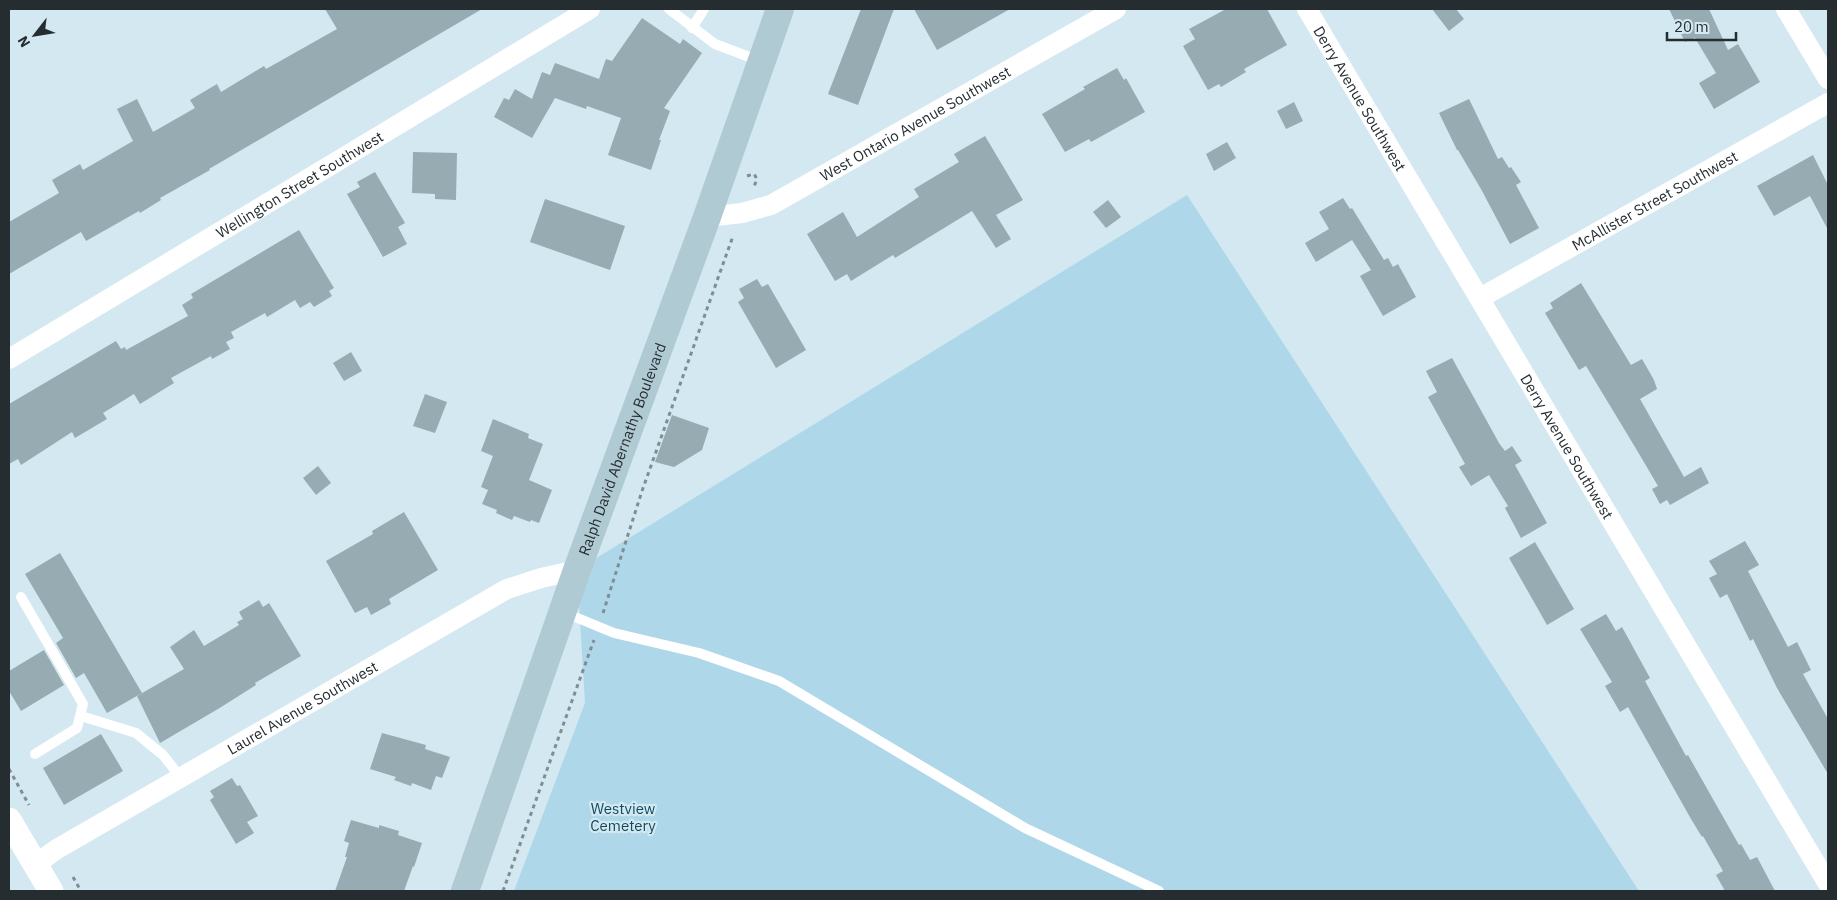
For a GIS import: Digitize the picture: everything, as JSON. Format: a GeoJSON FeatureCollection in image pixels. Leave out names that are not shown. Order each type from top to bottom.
{"type":"FeatureCollection","features":[{"type":"Feature","properties":{"kind":"main road","name":"Ralph David Abernathy Boulevard"},"geometry":{"type":"LineString","coordinates":[[465,891],[577,570],[707,217],[780,9]]}},
{"type":"Feature","properties":{"kind":"street","name":"Wellington Street Southwest"},"geometry":{"type":"LineString","coordinates":[[9,359],[590,9]]}},
{"type":"Feature","properties":{"kind":"street","name":"West Ontario Avenue Southwest"},"geometry":{"type":"LineString","coordinates":[[707,217],[742,213],[771,205],[1116,9]]}},
{"type":"Feature","properties":{"kind":"street","name":"Derry Avenue Southwest"},"geometry":{"type":"LineString","coordinates":[[1307,9],[1828,884]]}},
{"type":"Feature","properties":{"kind":"street"},"geometry":{"type":"LineString","coordinates":[[1786,9],[1828,80]]}},
{"type":"Feature","properties":{"kind":"street","name":"McAllister Street Southwest"},"geometry":{"type":"LineString","coordinates":[[1480,298],[1828,103]]}},
{"type":"Feature","properties":{"kind":"street","name":"Laurel Avenue Southwest"},"geometry":{"type":"LineString","coordinates":[[36,864],[57,849],[507,589],[541,578],[577,570]]}},
{"type":"Feature","properties":{"kind":"street"},"geometry":{"type":"LineString","coordinates":[[9,820],[51,891]]}},
{"type":"Feature","properties":{"kind":"lane"},"geometry":{"type":"LineString","coordinates":[[668,9],[715,44],[762,61]]}},
{"type":"Feature","properties":{"kind":"lane"},"geometry":{"type":"LineString","coordinates":[[692,28],[704,9]]}},
{"type":"Feature","properties":{"kind":"lane"},"geometry":{"type":"LineString","coordinates":[[21,597],[83,704],[77,728],[35,754]]}},
{"type":"Feature","properties":{"kind":"lane"},"geometry":{"type":"LineString","coordinates":[[562,612],[614,633],[700,653],[779,680],[1025,828],[1159,891]]}},
{"type":"Feature","properties":{"kind":"lane"},"geometry":{"type":"LineString","coordinates":[[81,716],[136,733],[163,755],[181,778]]}},
{"type":"Feature","properties":{"kind":"path"},"geometry":{"type":"LineString","coordinates":[[750,174],[754,174],[757,178],[756,182]]}},
{"type":"Feature","properties":{"kind":"path"},"geometry":{"type":"LineString","coordinates":[[602,616],[642,490],[730,244]]}},
{"type":"Feature","properties":{"kind":"path"},"geometry":{"type":"LineString","coordinates":[[503,891],[595,637]]}},
{"type":"Feature","properties":{"kind":"path"},"geometry":{"type":"LineString","coordinates":[[9,769],[30,806]]}},
{"type":"Feature","properties":{"kind":"green space","name":"Westview Cemetery"},"geometry":{"type":"Polygon","coordinates":[[[1187,195],[1639,891],[514,891],[585,703],[577,570],[1187,195]]]}},
{"type":"Feature","properties":{"kind":"building"},"geometry":{"type":"Polygon","coordinates":[[[325,9],[482,9],[160,198],[161,200],[140,213],[139,211],[86,241],[81,232],[9,274],[9,222],[59,193],[52,180],[80,164],[83,170],[133,141],[117,109],[137,99],[153,132],[195,108],[190,100],[217,84],[221,92],[264,66],[266,69],[337,29],[325,9]]]}},
{"type":"Feature","properties":{"kind":"building"},"geometry":{"type":"Polygon","coordinates":[[[861,9],[894,9],[858,105],[828,94],[861,9]]]}},
{"type":"Feature","properties":{"kind":"building"},"geometry":{"type":"Polygon","coordinates":[[[914,9],[1010,9],[937,50],[914,9]]]}},
{"type":"Feature","properties":{"kind":"building"},"geometry":{"type":"Polygon","coordinates":[[[1226,9],[1267,9],[1287,45],[1244,69],[1246,72],[1221,87],[1219,84],[1208,90],[1183,46],[1195,39],[1189,29],[1226,9]]]}},
{"type":"Feature","properties":{"kind":"building"},"geometry":{"type":"Polygon","coordinates":[[[1432,9],[1456,9],[1464,19],[1449,31],[1432,9]]]}},
{"type":"Feature","properties":{"kind":"building"},"geometry":{"type":"Polygon","coordinates":[[[1669,9],[1709,9],[1728,50],[1738,44],[1760,82],[1714,109],[1699,83],[1716,73],[1695,38],[1685,42],[1669,9]]]}},
{"type":"Feature","properties":{"kind":"building"},"geometry":{"type":"Polygon","coordinates":[[[642,18],[680,44],[683,39],[702,53],[664,108],[670,111],[659,140],[661,140],[651,170],[608,155],[621,118],[587,106],[586,109],[555,98],[532,138],[494,117],[504,98],[509,100],[515,89],[532,99],[542,72],[550,75],[555,63],[599,79],[606,59],[612,61],[642,18]]]}},
{"type":"Feature","properties":{"kind":"building"},"geometry":{"type":"Polygon","coordinates":[[[1117,68],[1124,80],[1126,78],[1145,112],[1091,142],[1089,139],[1065,152],[1042,114],[1085,89],[1083,87],[1117,68]]]}},
{"type":"Feature","properties":{"kind":"building"},"geometry":{"type":"Polygon","coordinates":[[[1469,99],[1498,159],[1502,157],[1521,182],[1516,185],[1539,228],[1510,244],[1481,189],[1457,150],[1439,113],[1469,99]]]}},
{"type":"Feature","properties":{"kind":"building"},"geometry":{"type":"Polygon","coordinates":[[[1294,102],[1303,121],[1286,129],[1277,111],[1294,102]]]}},
{"type":"Feature","properties":{"kind":"building"},"geometry":{"type":"Polygon","coordinates":[[[985,136],[1023,200],[996,215],[1011,239],[996,248],[972,211],[895,258],[893,255],[851,281],[847,274],[835,281],[807,234],[843,212],[857,237],[919,197],[914,189],[959,162],[954,154],[985,136]]]}},
{"type":"Feature","properties":{"kind":"building"},"geometry":{"type":"Polygon","coordinates":[[[1227,142],[1236,158],[1214,171],[1206,154],[1227,142]]]}},
{"type":"Feature","properties":{"kind":"building"},"geometry":{"type":"Polygon","coordinates":[[[413,152],[457,153],[456,200],[435,199],[435,194],[412,193],[413,152]]]}},
{"type":"Feature","properties":{"kind":"building"},"geometry":{"type":"Polygon","coordinates":[[[1813,155],[1828,185],[1828,230],[1810,196],[1774,216],[1757,186],[1813,155]]]}},
{"type":"Feature","properties":{"kind":"building"},"geometry":{"type":"Polygon","coordinates":[[[375,172],[405,223],[398,227],[407,244],[383,257],[347,194],[360,187],[357,182],[375,172]]]}},
{"type":"Feature","properties":{"kind":"building"},"geometry":{"type":"Polygon","coordinates":[[[1343,198],[1350,209],[1352,208],[1384,260],[1388,258],[1393,267],[1398,264],[1416,297],[1383,316],[1360,276],[1371,270],[1352,240],[1316,262],[1305,243],[1329,229],[1319,212],[1343,198]]]}},
{"type":"Feature","properties":{"kind":"building"},"geometry":{"type":"Polygon","coordinates":[[[545,199],[625,226],[610,270],[530,242],[545,199]]]}},
{"type":"Feature","properties":{"kind":"building"},"geometry":{"type":"Polygon","coordinates":[[[1108,200],[1121,217],[1106,228],[1093,212],[1108,200]]]}},
{"type":"Feature","properties":{"kind":"building"},"geometry":{"type":"Polygon","coordinates":[[[299,230],[334,288],[329,291],[332,296],[314,307],[310,302],[300,308],[295,300],[267,317],[265,313],[231,332],[234,338],[226,342],[230,349],[212,359],[211,356],[171,378],[174,383],[140,404],[134,394],[103,413],[107,419],[75,438],[72,432],[21,465],[18,459],[9,464],[9,404],[116,341],[121,349],[125,347],[126,350],[188,316],[182,305],[193,298],[191,294],[299,230]]]}},
{"type":"Feature","properties":{"kind":"building"},"geometry":{"type":"Polygon","coordinates":[[[757,279],[762,287],[768,284],[806,350],[776,368],[738,302],[744,298],[739,289],[757,279]]]}},
{"type":"Feature","properties":{"kind":"building"},"geometry":{"type":"Polygon","coordinates":[[[1581,283],[1631,365],[1642,359],[1654,380],[1657,389],[1640,399],[1684,477],[1701,467],[1709,483],[1670,505],[1667,500],[1660,504],[1652,489],[1658,486],[1635,447],[1586,366],[1579,370],[1545,313],[1553,308],[1550,303],[1581,283]]]}},
{"type":"Feature","properties":{"kind":"building"},"geometry":{"type":"Polygon","coordinates":[[[351,352],[362,371],[344,381],[333,363],[351,352]]]}},
{"type":"Feature","properties":{"kind":"building"},"geometry":{"type":"Polygon","coordinates":[[[1452,358],[1499,443],[1505,451],[1512,446],[1522,461],[1515,465],[1547,523],[1521,538],[1505,508],[1508,506],[1489,475],[1471,486],[1459,467],[1465,464],[1428,397],[1437,392],[1426,371],[1452,358]]]}},
{"type":"Feature","properties":{"kind":"building"},"geometry":{"type":"Polygon","coordinates":[[[425,394],[447,402],[435,433],[413,426],[425,394]]]}},
{"type":"Feature","properties":{"kind":"building"},"geometry":{"type":"Polygon","coordinates":[[[672,415],[709,428],[702,450],[674,467],[655,462],[672,415]]]}},
{"type":"Feature","properties":{"kind":"building"},"geometry":{"type":"Polygon","coordinates":[[[493,419],[529,434],[528,438],[543,444],[529,480],[552,490],[539,523],[514,516],[512,520],[496,513],[497,510],[482,504],[488,490],[481,487],[493,456],[481,451],[493,419]]]}},
{"type":"Feature","properties":{"kind":"building"},"geometry":{"type":"Polygon","coordinates":[[[318,466],[331,483],[316,495],[303,478],[318,466]]]}},
{"type":"Feature","properties":{"kind":"building"},"geometry":{"type":"Polygon","coordinates":[[[404,512],[438,570],[389,599],[391,604],[371,615],[367,607],[355,613],[326,561],[373,534],[372,531],[404,512]]]}},
{"type":"Feature","properties":{"kind":"building"},"geometry":{"type":"Polygon","coordinates":[[[1745,541],[1759,565],[1748,571],[1788,647],[1797,642],[1811,670],[1803,674],[1828,719],[1828,774],[1777,688],[1753,639],[1750,641],[1727,594],[1720,598],[1709,578],[1717,574],[1709,561],[1745,541]]]}},
{"type":"Feature","properties":{"kind":"building"},"geometry":{"type":"Polygon","coordinates":[[[1535,542],[1574,609],[1547,625],[1509,558],[1535,542]]]}},
{"type":"Feature","properties":{"kind":"building"},"geometry":{"type":"Polygon","coordinates":[[[60,553],[142,693],[107,713],[84,673],[76,678],[56,643],[63,638],[25,574],[60,553]]]}},
{"type":"Feature","properties":{"kind":"building"},"geometry":{"type":"Polygon","coordinates":[[[259,600],[263,607],[269,603],[301,656],[255,683],[256,685],[218,709],[160,743],[137,696],[184,669],[170,647],[194,630],[204,646],[239,625],[237,622],[243,619],[239,612],[259,600]]]}},
{"type":"Feature","properties":{"kind":"building"},"geometry":{"type":"Polygon","coordinates":[[[1606,614],[1616,631],[1622,627],[1650,678],[1645,681],[1686,756],[1688,755],[1739,845],[1741,844],[1750,860],[1757,857],[1775,891],[1725,891],[1716,875],[1723,871],[1691,819],[1628,707],[1620,712],[1605,686],[1612,682],[1580,629],[1606,614]]]}},
{"type":"Feature","properties":{"kind":"building"},"geometry":{"type":"Polygon","coordinates":[[[44,650],[64,685],[21,711],[9,691],[9,671],[44,650]]]}},
{"type":"Feature","properties":{"kind":"building"},"geometry":{"type":"Polygon","coordinates":[[[382,733],[426,745],[425,749],[450,757],[442,778],[436,776],[431,790],[412,783],[411,786],[394,780],[396,777],[370,769],[382,733]]]}},
{"type":"Feature","properties":{"kind":"building"},"geometry":{"type":"Polygon","coordinates":[[[101,734],[123,771],[64,805],[43,768],[101,734]]]}},
{"type":"Feature","properties":{"kind":"building"},"geometry":{"type":"Polygon","coordinates":[[[232,778],[237,786],[240,785],[258,816],[247,822],[254,833],[236,844],[210,800],[214,797],[210,791],[232,778]]]}},
{"type":"Feature","properties":{"kind":"building"},"geometry":{"type":"Polygon","coordinates":[[[351,820],[379,828],[379,825],[399,831],[398,835],[422,843],[404,891],[335,891],[347,857],[345,857],[349,843],[344,841],[351,820]]]}}]}
